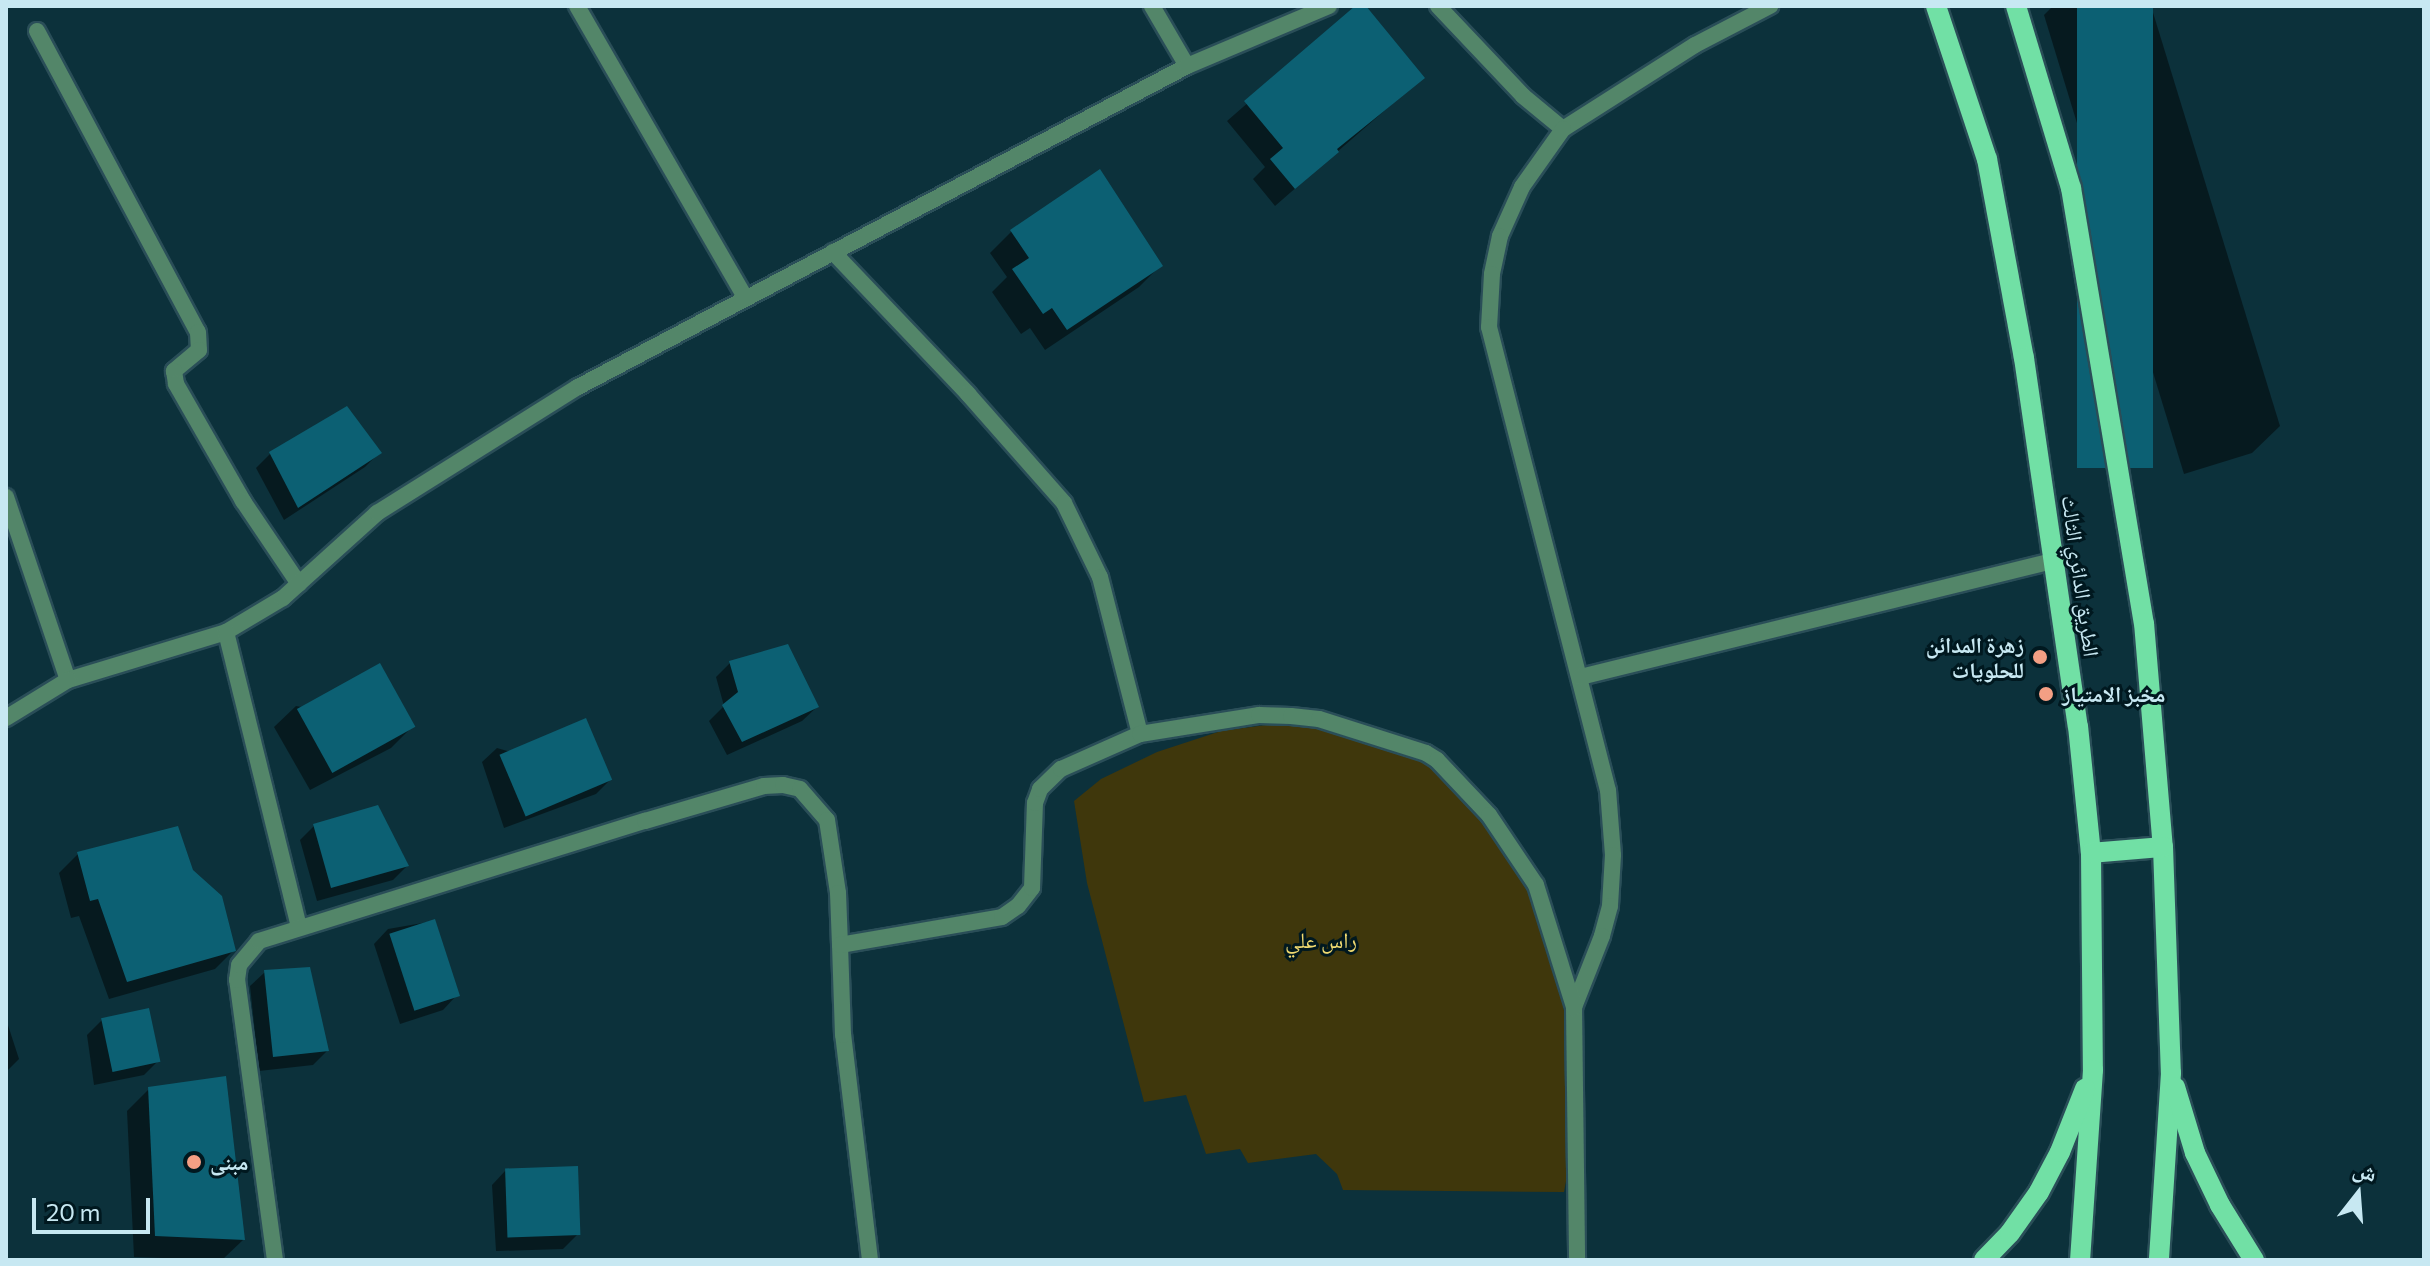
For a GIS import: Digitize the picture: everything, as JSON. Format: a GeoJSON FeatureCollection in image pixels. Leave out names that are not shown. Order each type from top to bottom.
{"type":"FeatureCollection","features":[{"type":"Feature","properties":{"kind":"main road","name":"الطريق الدائري الثالث"},"geometry":{"type":"LineString","coordinates":[[1936,6],[1987,159],[2024,358],[2056,560],[2091,853],[2093,1070],[2080,1260]]}},
{"type":"Feature","properties":{"kind":"main road"},"geometry":{"type":"LineString","coordinates":[[2016,6],[2071,188],[2144,623],[2163,847],[2171,1073],[2159,1260]]}},
{"type":"Feature","properties":{"kind":"main road"},"geometry":{"type":"LineString","coordinates":[[2091,853],[2163,847]]}},
{"type":"Feature","properties":{"kind":"main road"},"geometry":{"type":"LineString","coordinates":[[1984,1260],[2010,1233],[2039,1192],[2060,1152],[2093,1070]]}},
{"type":"Feature","properties":{"kind":"main road"},"geometry":{"type":"LineString","coordinates":[[2171,1073],[2195,1153],[2220,1205],[2254,1260]]}},
{"type":"Feature","properties":{"kind":"street"},"geometry":{"type":"LineString","coordinates":[[577,6],[745,297]]}},
{"type":"Feature","properties":{"kind":"street"},"geometry":{"type":"LineString","coordinates":[[1152,6],[1187,66]]}},
{"type":"Feature","properties":{"kind":"street"},"geometry":{"type":"LineString","coordinates":[[6,718],[68,680],[226,632],[299,584],[377,513],[578,387],[1187,66],[1329,6]]}},
{"type":"Feature","properties":{"kind":"street"},"geometry":{"type":"LineString","coordinates":[[1438,6],[1523,96],[1563,129]]}},
{"type":"Feature","properties":{"kind":"street"},"geometry":{"type":"LineString","coordinates":[[1574,1007],[1602,936],[1610,906],[1613,855],[1608,790],[1489,327],[1492,274],[1500,236],[1522,187],[1563,129],[1695,45],[1770,6]]}},
{"type":"Feature","properties":{"kind":"street"},"geometry":{"type":"LineString","coordinates":[[37,31],[198,332],[199,350],[174,371],[176,384],[243,501],[299,584]]}},
{"type":"Feature","properties":{"kind":"street"},"geometry":{"type":"LineString","coordinates":[[833,252],[968,394],[1064,503],[1084,538],[1100,577],[1140,734]]}},
{"type":"Feature","properties":{"kind":"street"},"geometry":{"type":"LineString","coordinates":[[6,497],[68,680]]}},
{"type":"Feature","properties":{"kind":"street"},"geometry":{"type":"LineString","coordinates":[[1580,677],[2056,560]]}},
{"type":"Feature","properties":{"kind":"street"},"geometry":{"type":"LineString","coordinates":[[226,632],[299,926]]}},
{"type":"Feature","properties":{"kind":"street"},"geometry":{"type":"LineString","coordinates":[[840,945],[1002,917],[1018,906],[1032,888],[1035,803],[1040,789],[1061,769],[1140,734],[1259,715],[1291,716],[1319,719],[1426,753],[1437,760],[1489,815],[1536,885],[1574,1007],[1577,1260]]}},
{"type":"Feature","properties":{"kind":"street"},"geometry":{"type":"LineString","coordinates":[[275,1260],[237,980],[239,965],[259,941],[299,926],[363,911],[704,803],[764,786],[783,785],[800,789],[827,820],[838,893],[843,1035],[870,1260]]}},
{"type":"Feature","properties":{"kind":"green space","name":"راس علي"},"geometry":{"type":"Polygon","coordinates":[[[1290,722],[1334,727],[1429,757],[1482,809],[1538,891],[1558,972],[1568,1036],[1571,1154],[1564,1192],[1343,1190],[1337,1174],[1316,1154],[1248,1163],[1240,1149],[1206,1154],[1186,1095],[1144,1102],[1087,883],[1074,801],[1101,779],[1157,752],[1221,731],[1290,722]]]}},
{"type":"Feature","properties":{"kind":"building"},"geometry":{"type":"Polygon","coordinates":[[[1355,6],[1366,6],[1425,78],[1337,149],[1339,152],[1295,189],[1270,159],[1283,148],[1244,101],[1355,6]]]}},
{"type":"Feature","properties":{"kind":"building"},"geometry":{"type":"Polygon","coordinates":[[[2077,6],[2153,6],[2153,468],[2077,468],[2077,6]]]}},
{"type":"Feature","properties":{"kind":"building"},"geometry":{"type":"Polygon","coordinates":[[[1100,169],[1163,266],[1067,330],[1052,308],[1043,314],[1012,269],[1029,258],[1010,230],[1100,169]]]}},
{"type":"Feature","properties":{"kind":"building"},"geometry":{"type":"Polygon","coordinates":[[[347,406],[382,453],[298,508],[269,452],[347,406]]]}},
{"type":"Feature","properties":{"kind":"building"},"geometry":{"type":"Polygon","coordinates":[[[788,644],[819,707],[742,742],[722,705],[738,692],[729,661],[788,644]]]}},
{"type":"Feature","properties":{"kind":"building"},"geometry":{"type":"Polygon","coordinates":[[[380,663],[415,727],[332,773],[297,709],[380,663]]]}},
{"type":"Feature","properties":{"kind":"building"},"geometry":{"type":"Polygon","coordinates":[[[586,718],[612,780],[526,816],[499,755],[586,718]]]}},
{"type":"Feature","properties":{"kind":"building"},"geometry":{"type":"Polygon","coordinates":[[[378,805],[409,866],[331,888],[313,824],[378,805]]]}},
{"type":"Feature","properties":{"kind":"building"},"geometry":{"type":"Polygon","coordinates":[[[178,826],[193,870],[222,896],[236,951],[127,982],[98,899],[90,901],[77,852],[178,826]]]}},
{"type":"Feature","properties":{"kind":"building"},"geometry":{"type":"Polygon","coordinates":[[[435,919],[460,996],[414,1011],[389,934],[435,919]]]}},
{"type":"Feature","properties":{"kind":"building"},"geometry":{"type":"Polygon","coordinates":[[[310,967],[329,1051],[273,1057],[264,970],[310,967]]]}},
{"type":"Feature","properties":{"kind":"building"},"geometry":{"type":"Polygon","coordinates":[[[149,1008],[160,1062],[113,1072],[101,1018],[149,1008]]]}},
{"type":"Feature","properties":{"kind":"building","name":"مبنى"},"geometry":{"type":"Polygon","coordinates":[[[226,1076],[245,1240],[155,1236],[148,1087],[226,1076]]]}},
{"type":"Feature","properties":{"kind":"building"},"geometry":{"type":"Polygon","coordinates":[[[578,1166],[580,1235],[507,1238],[505,1169],[578,1166]]]}},
{"type":"Feature","properties":{"kind":"place","name":"زهرة المدائن للحلويات"},"geometry":{"type":"Point","coordinates":[2040,657]}},
{"type":"Feature","properties":{"kind":"place","name":"مخبز اﻻمتياز"},"geometry":{"type":"Point","coordinates":[2046,694]}},
{"type":"Feature","properties":{"kind":"place","name":"مبنى"},"geometry":{"type":"Point","coordinates":[194,1162]}}]}
